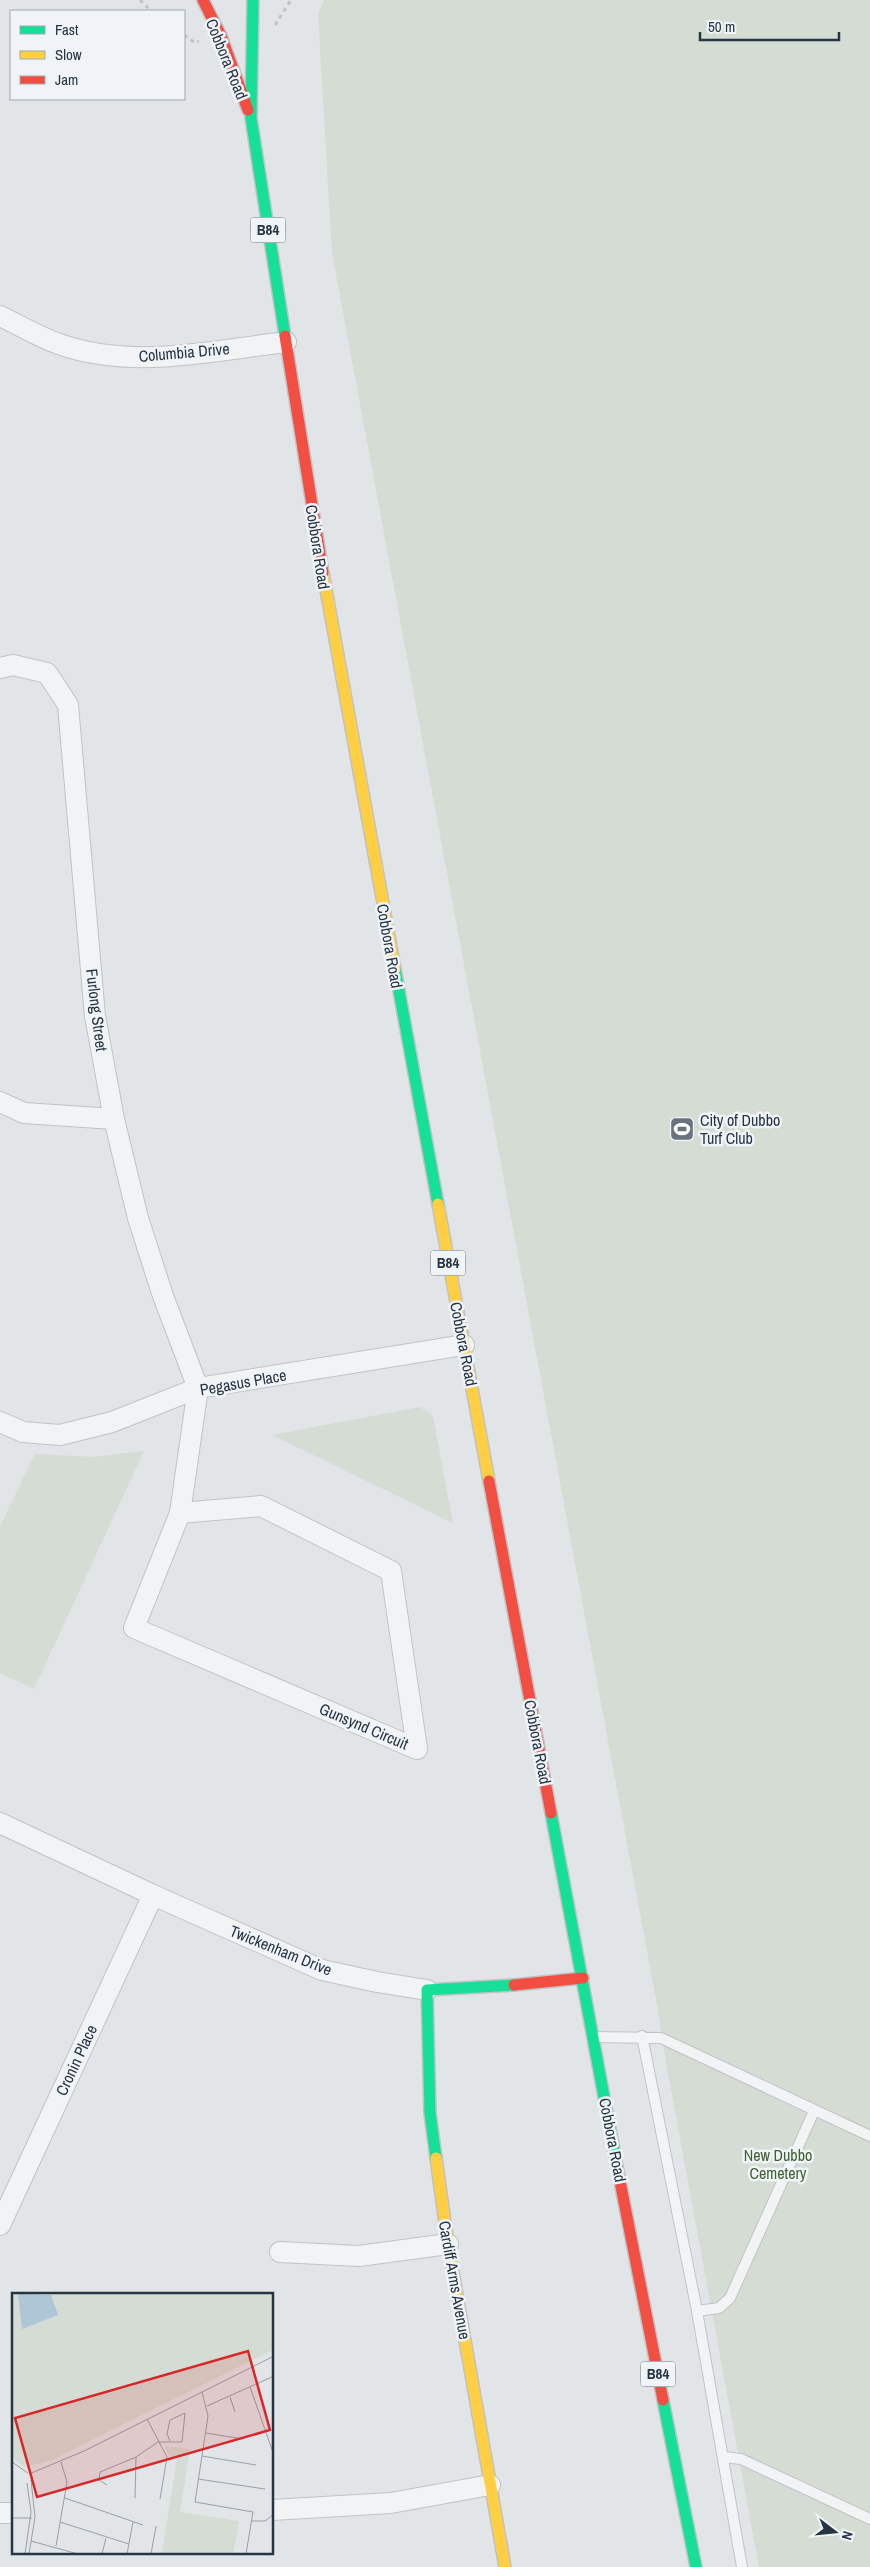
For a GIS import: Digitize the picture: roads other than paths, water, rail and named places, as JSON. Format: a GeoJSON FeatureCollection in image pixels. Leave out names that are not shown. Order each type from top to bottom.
{"type":"FeatureCollection","features":[{"type":"Feature","properties":{"kind":"main road","name":"Cobbora Road"},"geometry":{"type":"LineString","coordinates":[[202,0],[221,36],[251,118]]}},
{"type":"Feature","properties":{"kind":"main road","name":"Cobbora Road"},"geometry":{"type":"LineString","coordinates":[[253,0],[251,118],[342,685],[592,2037],[696,2567]]}},
{"type":"Feature","properties":{"kind":"main road","name":"Twickenham Drive"},"geometry":{"type":"LineString","coordinates":[[427,1990],[478,1989],[582,1978]]}},
{"type":"Feature","properties":{"kind":"main road","name":"Cardiff Arms Avenue"},"geometry":{"type":"LineString","coordinates":[[427,1990],[430,2112],[448,2244],[505,2567]]}},
{"type":"Feature","properties":{"kind":"street","name":"Columbia Drive"},"geometry":{"type":"LineString","coordinates":[[0,316],[58,344],[106,356],[157,358],[286,342]]}},
{"type":"Feature","properties":{"kind":"street","name":"Furlong Street"},"geometry":{"type":"LineString","coordinates":[[0,668],[13,665],[47,673],[68,705],[95,1016],[114,1120],[138,1218],[163,1296],[198,1388]]}},
{"type":"Feature","properties":{"kind":"street"},"geometry":{"type":"LineString","coordinates":[[0,1102],[24,1113],[114,1120]]}},
{"type":"Feature","properties":{"kind":"street","name":"Pegasus Place"},"geometry":{"type":"LineString","coordinates":[[0,1422],[23,1432],[60,1435],[112,1422],[198,1388],[464,1345]]}},
{"type":"Feature","properties":{"kind":"street","name":"Gunsynd Circuit"},"geometry":{"type":"LineString","coordinates":[[180,1513],[261,1506],[391,1571],[417,1749],[134,1628],[180,1513],[198,1388]]}},
{"type":"Feature","properties":{"kind":"street","name":"Twickenham Drive"},"geometry":{"type":"LineString","coordinates":[[0,1823],[153,1895],[322,1970],[427,1990]]}},
{"type":"Feature","properties":{"kind":"street","name":"Cronin Place"},"geometry":{"type":"LineString","coordinates":[[0,2225],[153,1895]]}},
{"type":"Feature","properties":{"kind":"street"},"geometry":{"type":"LineString","coordinates":[[280,2252],[358,2256],[448,2244]]}},
{"type":"Feature","properties":{"kind":"street"},"geometry":{"type":"LineString","coordinates":[[274,2510],[391,2503],[490,2485]]}},
{"type":"Feature","properties":{"kind":"lane"},"geometry":{"type":"LineString","coordinates":[[592,2037],[642,2036],[661,2038],[870,2136]]}},
{"type":"Feature","properties":{"kind":"lane"},"geometry":{"type":"LineString","coordinates":[[642,2036],[697,2311],[742,2567]]}},
{"type":"Feature","properties":{"kind":"lane"},"geometry":{"type":"LineString","coordinates":[[697,2311],[719,2308],[730,2298],[814,2110]]}},
{"type":"Feature","properties":{"kind":"lane"},"geometry":{"type":"LineString","coordinates":[[724,2456],[741,2459],[870,2520]]}},
{"type":"Feature","properties":{"kind":"place","name":"City of Dubbo Turf Club"},"geometry":{"type":"Point","coordinates":[682,1129]}},
{"type":"Feature","properties":{"kind":"park label","name":"New Dubbo Cemetery"},"geometry":{"type":"Point","coordinates":[778,2164]}}]}
